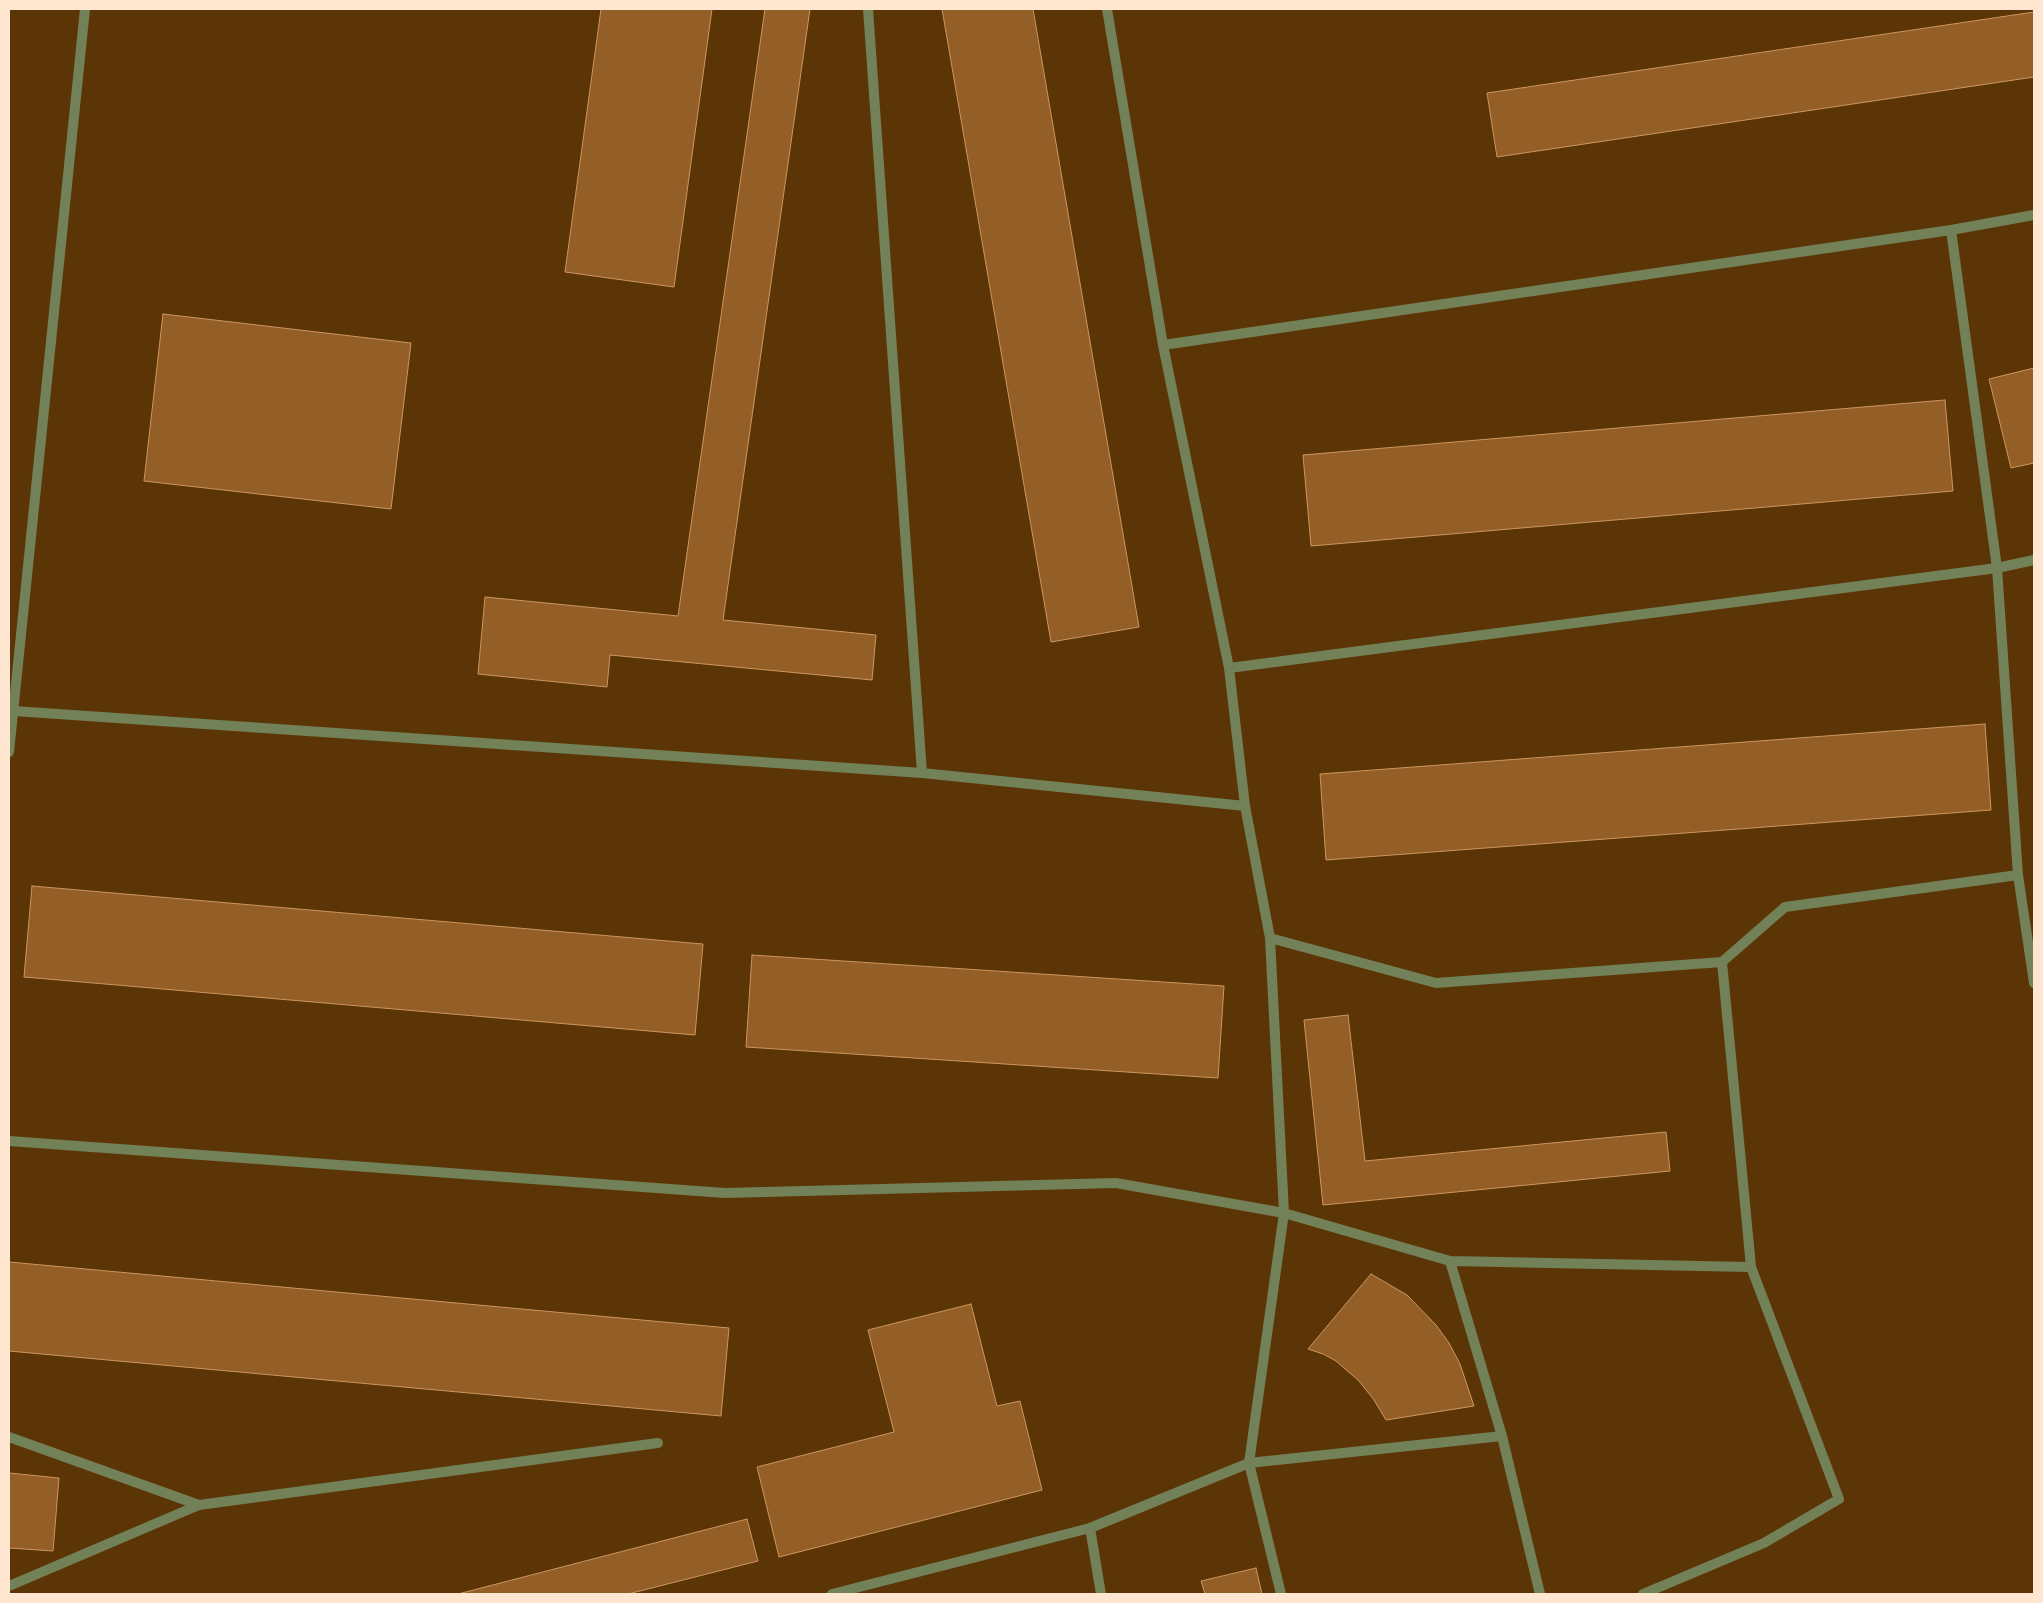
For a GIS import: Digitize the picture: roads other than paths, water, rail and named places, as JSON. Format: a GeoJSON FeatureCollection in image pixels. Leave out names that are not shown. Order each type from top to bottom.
{"type":"FeatureCollection","features":[{"type":"Feature","properties":{"kind":"street"},"geometry":{"type":"LineString","coordinates":[[9,752],[84,9]]}},
{"type":"Feature","properties":{"kind":"street"},"geometry":{"type":"LineString","coordinates":[[868,9],[922,773]]}},
{"type":"Feature","properties":{"kind":"street"},"geometry":{"type":"LineString","coordinates":[[1107,9],[1163,345],[1228,668],[1245,806],[1270,938],[1284,1213],[1249,1463],[1281,1594]]}},
{"type":"Feature","properties":{"kind":"street"},"geometry":{"type":"LineString","coordinates":[[1163,345],[1950,230],[2034,215]]}},
{"type":"Feature","properties":{"kind":"street"},"geometry":{"type":"LineString","coordinates":[[1950,230],[1996,568],[2018,874],[2034,983]]}},
{"type":"Feature","properties":{"kind":"street"},"geometry":{"type":"LineString","coordinates":[[1228,668],[1996,568],[2034,560]]}},
{"type":"Feature","properties":{"kind":"street"},"geometry":{"type":"LineString","coordinates":[[14,711],[922,773],[1245,806]]}},
{"type":"Feature","properties":{"kind":"street"},"geometry":{"type":"LineString","coordinates":[[1270,938],[1436,983],[1722,962],[1785,907],[2018,874]]}},
{"type":"Feature","properties":{"kind":"street"},"geometry":{"type":"LineString","coordinates":[[1643,1594],[1764,1543],[1838,1499],[1751,1267],[1722,962]]}},
{"type":"Feature","properties":{"kind":"street"},"geometry":{"type":"LineString","coordinates":[[9,1141],[725,1193],[1116,1183],[1284,1213],[1450,1261],[1751,1267]]}},
{"type":"Feature","properties":{"kind":"street"},"geometry":{"type":"LineString","coordinates":[[1450,1261],[1502,1436],[1540,1594]]}},
{"type":"Feature","properties":{"kind":"street"},"geometry":{"type":"LineString","coordinates":[[832,1594],[1090,1528],[1249,1463],[1502,1436]]}},
{"type":"Feature","properties":{"kind":"street"},"geometry":{"type":"LineString","coordinates":[[9,1437],[199,1505]]}},
{"type":"Feature","properties":{"kind":"street"},"geometry":{"type":"LineString","coordinates":[[9,1586],[199,1505],[658,1443]]}},
{"type":"Feature","properties":{"kind":"street"},"geometry":{"type":"LineString","coordinates":[[1090,1528],[1101,1594]]}}]}
